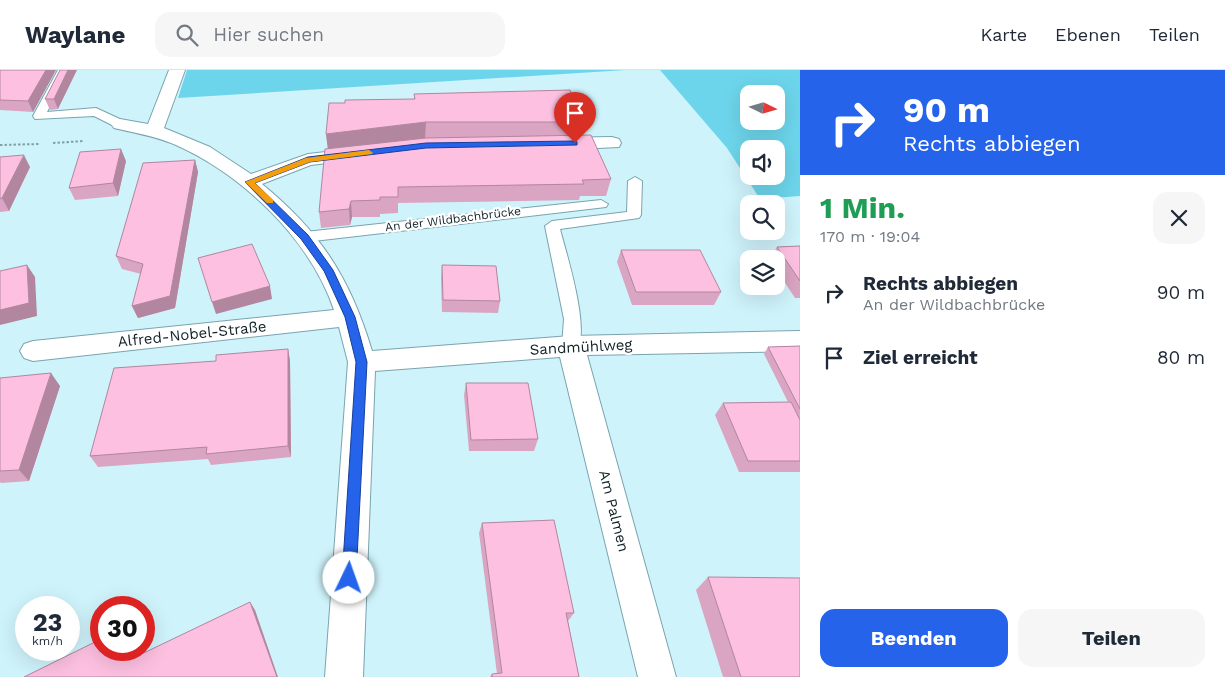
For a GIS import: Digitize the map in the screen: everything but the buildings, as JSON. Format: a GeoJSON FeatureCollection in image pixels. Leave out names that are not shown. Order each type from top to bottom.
{"type":"FeatureCollection","features":[{"type":"Feature","properties":{"kind":"street"},"geometry":{"type":"LineString","coordinates":[[154,130],[177,70]]}},
{"type":"Feature","properties":{"kind":"street"},"geometry":{"type":"LineString","coordinates":[[120,124],[154,130],[184,141],[249,182],[305,237],[328,270],[350,317],[362,362],[344,677]]}},
{"type":"Feature","properties":{"kind":"street"},"geometry":{"type":"LineString","coordinates":[[534,144],[612,143]]}},
{"type":"Feature","properties":{"kind":"street"},"geometry":{"type":"LineString","coordinates":[[249,182],[308,160],[377,152]]}},
{"type":"Feature","properties":{"kind":"street","name":"Alfred-Nobel-Straße"},"geometry":{"type":"LineString","coordinates":[[33,351],[350,317]]}},
{"type":"Feature","properties":{"kind":"street","name":"Sandmühlweg"},"geometry":{"type":"LineString","coordinates":[[362,362],[571,346],[800,341]]}},
{"type":"Feature","properties":{"kind":"street","name":"Am Palmen"},"geometry":{"type":"LineString","coordinates":[[571,346],[657,677]]}},
{"type":"Feature","properties":{"kind":"lane"},"geometry":{"type":"LineString","coordinates":[[63,70],[39,116],[96,112],[120,124]]}},
{"type":"Feature","properties":{"kind":"lane"},"geometry":{"type":"LineString","coordinates":[[571,346],[573,320],[552,226],[634,215],[635,181]]}},
{"type":"Feature","properties":{"kind":"lane","name":"An der Wildbachbrücke"},"geometry":{"type":"LineString","coordinates":[[305,237],[540,209],[601,204]]}},
{"type":"Feature","properties":{"kind":"shaded area"},"geometry":{"type":"Polygon","coordinates":[[[187,70],[626,70],[178,98],[187,70]]]}},
{"type":"Feature","properties":{"kind":"shaded area"},"geometry":{"type":"Polygon","coordinates":[[[660,70],[800,70],[800,196],[757,195],[751,185],[785,185],[785,140],[740,140],[740,168],[727,148],[660,70]]]}},
{"type":"Feature","properties":{"kind":"slow traffic"},"geometry":{"type":"LineString","coordinates":[[270,202],[249,182],[308,160],[369,153]]}},
{"type":"Feature","properties":{"kind":"route"},"geometry":{"type":"LineString","coordinates":[[349,578],[362,362],[350,317],[328,270],[305,237],[249,182],[308,160],[426,146],[575,143]]}}]}
